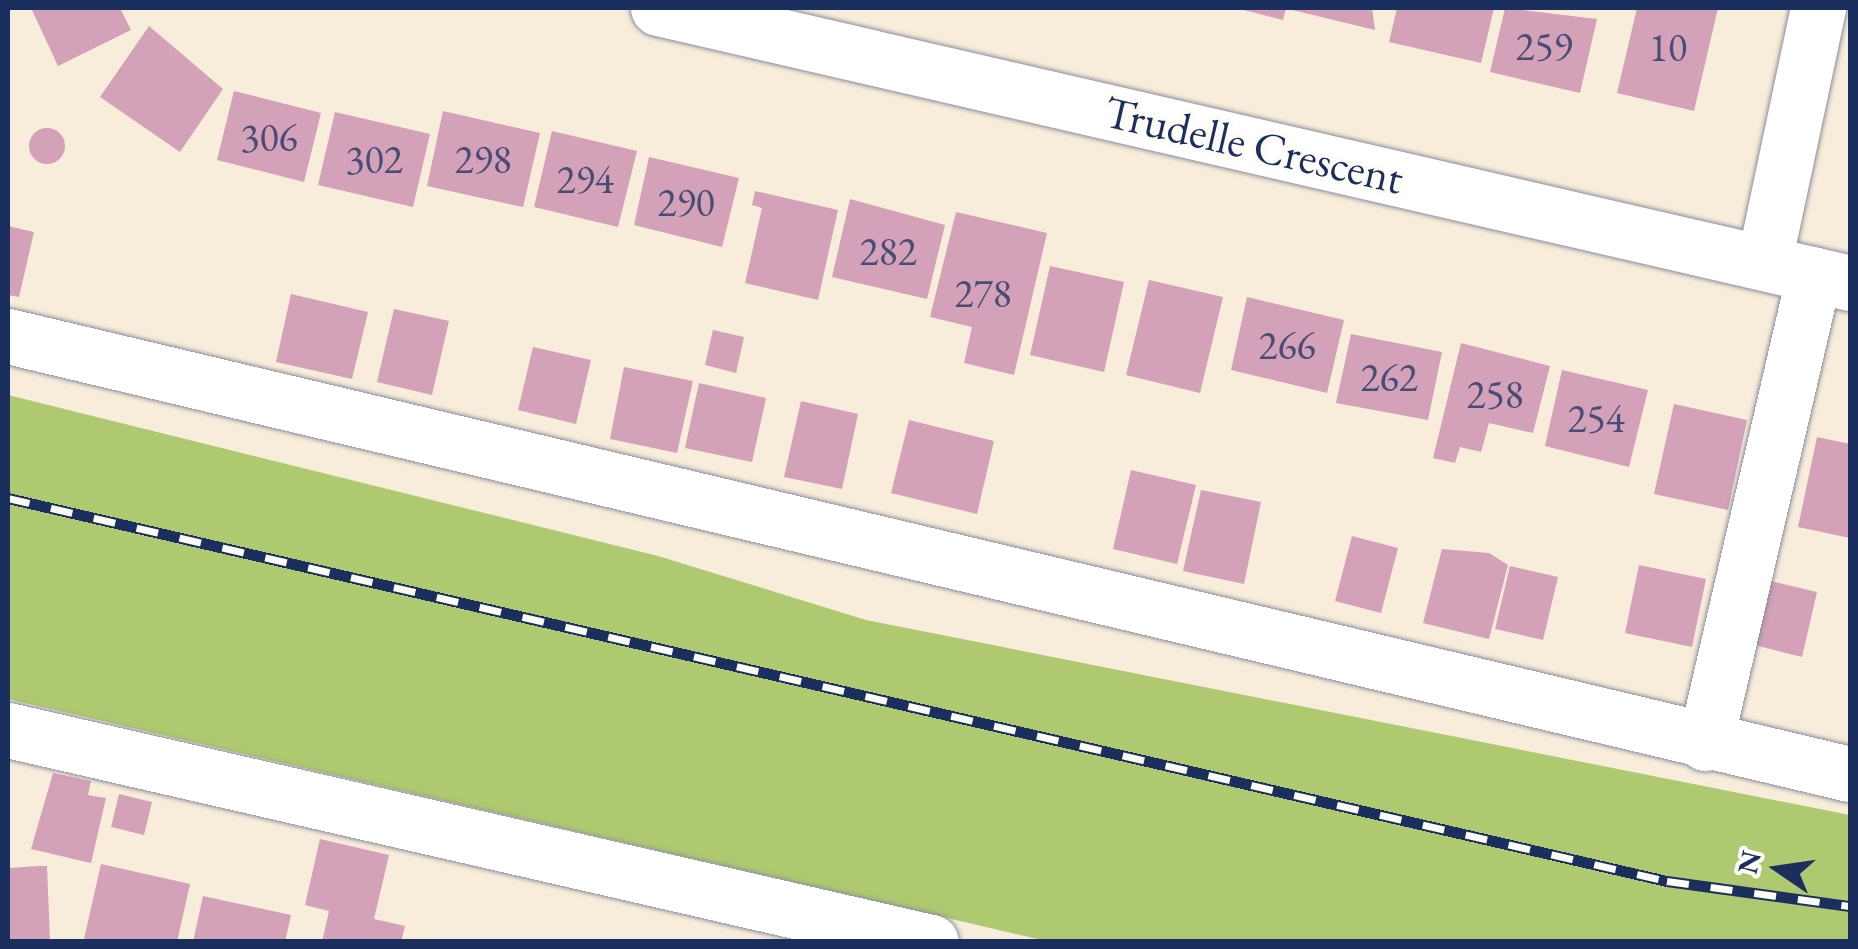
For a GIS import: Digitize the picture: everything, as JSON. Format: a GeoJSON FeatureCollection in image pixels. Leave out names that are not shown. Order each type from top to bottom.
{"type":"FeatureCollection","features":[{"type":"Feature","properties":{"kind":"street","name":"Trudelle Crescent"},"geometry":{"type":"LineString","coordinates":[[658,8],[1810,273]]}},
{"type":"Feature","properties":{"kind":"street"},"geometry":{"type":"LineString","coordinates":[[1705,744],[1810,273],[1818,8]]}},
{"type":"Feature","properties":{"kind":"street"},"geometry":{"type":"LineString","coordinates":[[8,336],[1705,744],[1850,774]]}},
{"type":"Feature","properties":{"kind":"street"},"geometry":{"type":"LineString","coordinates":[[8,730],[931,942]]}},
{"type":"Feature","properties":{"kind":"green space"},"geometry":{"type":"Polygon","coordinates":[[[8,395],[658,556],[866,620],[1850,815],[1850,941],[1046,941],[8,699],[8,395]]]}},
{"type":"Feature","properties":{"kind":"building"},"geometry":{"type":"Polygon","coordinates":[[[31,8],[120,8],[131,30],[58,66],[31,8]]]}},
{"type":"Feature","properties":{"kind":"building"},"geometry":{"type":"Polygon","coordinates":[[[1236,8],[1286,8],[1283,20],[1236,8]]]}},
{"type":"Feature","properties":{"kind":"building"},"geometry":{"type":"Polygon","coordinates":[[[1288,8],[1372,8],[1375,30],[1288,9],[1288,8]]]}},
{"type":"Feature","properties":{"kind":"building"},"geometry":{"type":"Polygon","coordinates":[[[1397,8],[1494,8],[1481,63],[1389,42],[1397,8]]]}},
{"type":"Feature","properties":{"kind":"building"},"geometry":{"type":"Polygon","coordinates":[[[1505,8],[1597,19],[1580,93],[1490,72],[1505,8]]]}},
{"type":"Feature","properties":{"kind":"building"},"geometry":{"type":"Polygon","coordinates":[[[1637,8],[1718,8],[1694,111],[1617,93],[1637,8]]]}},
{"type":"Feature","properties":{"kind":"building"},"geometry":{"type":"Polygon","coordinates":[[[149,26],[223,89],[180,152],[100,97],[149,26]]]}},
{"type":"Feature","properties":{"kind":"building"},"geometry":{"type":"Polygon","coordinates":[[[234,91],[321,113],[304,182],[217,160],[234,91]]]}},
{"type":"Feature","properties":{"kind":"building"},"geometry":{"type":"Polygon","coordinates":[[[443,111],[540,133],[523,207],[427,186],[443,111]]]}},
{"type":"Feature","properties":{"kind":"building"},"geometry":{"type":"Polygon","coordinates":[[[335,112],[430,134],[413,207],[318,185],[335,112]]]}},
{"type":"Feature","properties":{"kind":"building"},"geometry":{"type":"Polygon","coordinates":[[[47,128],[60,133],[65,146],[60,159],[47,164],[34,159],[29,146],[34,133],[47,128]]]}},
{"type":"Feature","properties":{"kind":"building"},"geometry":{"type":"Polygon","coordinates":[[[552,131],[637,151],[618,227],[534,207],[552,131]]]}},
{"type":"Feature","properties":{"kind":"building"},"geometry":{"type":"Polygon","coordinates":[[[649,157],[739,178],[722,247],[634,225],[649,157]]]}},
{"type":"Feature","properties":{"kind":"building"},"geometry":{"type":"Polygon","coordinates":[[[755,191],[838,210],[818,300],[745,283],[762,208],[752,205],[755,191]]]}},
{"type":"Feature","properties":{"kind":"building"},"geometry":{"type":"Polygon","coordinates":[[[850,199],[945,225],[927,299],[832,277],[850,199]]]}},
{"type":"Feature","properties":{"kind":"building"},"geometry":{"type":"Polygon","coordinates":[[[956,212],[1047,233],[1014,375],[964,363],[972,327],[930,317],[956,212]]]}},
{"type":"Feature","properties":{"kind":"building"},"geometry":{"type":"Polygon","coordinates":[[[8,226],[34,232],[19,297],[8,295],[8,226]]]}},
{"type":"Feature","properties":{"kind":"building"},"geometry":{"type":"Polygon","coordinates":[[[1050,266],[1124,282],[1104,372],[1030,355],[1050,266]]]}},
{"type":"Feature","properties":{"kind":"building"},"geometry":{"type":"Polygon","coordinates":[[[1149,280],[1223,297],[1200,393],[1126,375],[1149,280]]]}},
{"type":"Feature","properties":{"kind":"building"},"geometry":{"type":"Polygon","coordinates":[[[291,294],[368,312],[352,379],[276,362],[291,294]]]}},
{"type":"Feature","properties":{"kind":"building"},"geometry":{"type":"Polygon","coordinates":[[[1247,297],[1344,320],[1327,393],[1231,370],[1247,297]]]}},
{"type":"Feature","properties":{"kind":"building"},"geometry":{"type":"Polygon","coordinates":[[[394,309],[449,321],[432,395],[377,382],[394,309]]]}},
{"type":"Feature","properties":{"kind":"building"},"geometry":{"type":"Polygon","coordinates":[[[713,330],[744,337],[736,373],[705,365],[713,330]]]}},
{"type":"Feature","properties":{"kind":"building"},"geometry":{"type":"Polygon","coordinates":[[[1351,334],[1442,352],[1428,420],[1336,403],[1351,334]]]}},
{"type":"Feature","properties":{"kind":"building"},"geometry":{"type":"Polygon","coordinates":[[[1461,343],[1550,366],[1533,433],[1489,423],[1481,452],[1460,447],[1455,463],[1433,458],[1461,343]]]}},
{"type":"Feature","properties":{"kind":"building"},"geometry":{"type":"Polygon","coordinates":[[[533,347],[591,360],[576,424],[518,410],[533,347]]]}},
{"type":"Feature","properties":{"kind":"building"},"geometry":{"type":"Polygon","coordinates":[[[624,367],[693,381],[677,453],[610,439],[624,367]]]}},
{"type":"Feature","properties":{"kind":"building"},"geometry":{"type":"Polygon","coordinates":[[[1562,370],[1648,390],[1629,467],[1545,446],[1562,370]]]}},
{"type":"Feature","properties":{"kind":"building"},"geometry":{"type":"Polygon","coordinates":[[[699,383],[766,398],[752,462],[685,448],[699,383]]]}},
{"type":"Feature","properties":{"kind":"building"},"geometry":{"type":"Polygon","coordinates":[[[801,401],[858,414],[842,489],[784,477],[801,401]]]}},
{"type":"Feature","properties":{"kind":"building"},"geometry":{"type":"Polygon","coordinates":[[[1674,404],[1747,420],[1728,510],[1654,494],[1674,404]]]}},
{"type":"Feature","properties":{"kind":"building"},"geometry":{"type":"Polygon","coordinates":[[[909,420],[994,441],[977,514],[891,493],[909,420]]]}},
{"type":"Feature","properties":{"kind":"building"},"geometry":{"type":"Polygon","coordinates":[[[1817,437],[1850,444],[1850,538],[1798,527],[1817,437]]]}},
{"type":"Feature","properties":{"kind":"building"},"geometry":{"type":"Polygon","coordinates":[[[1131,470],[1196,485],[1177,564],[1113,549],[1131,470]]]}},
{"type":"Feature","properties":{"kind":"building"},"geometry":{"type":"Polygon","coordinates":[[[1201,490],[1261,502],[1244,584],[1183,571],[1201,490]]]}},
{"type":"Feature","properties":{"kind":"building"},"geometry":{"type":"Polygon","coordinates":[[[1352,536],[1398,548],[1381,613],[1335,601],[1352,536]]]}},
{"type":"Feature","properties":{"kind":"building"},"geometry":{"type":"Polygon","coordinates":[[[1442,549],[1489,553],[1508,565],[1489,639],[1423,623],[1442,549]]]}},
{"type":"Feature","properties":{"kind":"building"},"geometry":{"type":"Polygon","coordinates":[[[1639,565],[1706,579],[1692,647],[1625,633],[1639,565]]]}},
{"type":"Feature","properties":{"kind":"building"},"geometry":{"type":"Polygon","coordinates":[[[1510,566],[1558,577],[1543,640],[1495,629],[1510,566]]]}},
{"type":"Feature","properties":{"kind":"building"},"geometry":{"type":"Polygon","coordinates":[[[1766,580],[1817,592],[1802,657],[1751,644],[1766,580]]]}},
{"type":"Feature","properties":{"kind":"building"},"geometry":{"type":"Polygon","coordinates":[[[53,773],[91,781],[88,795],[106,798],[91,863],[31,849],[53,773]]]}},
{"type":"Feature","properties":{"kind":"building"},"geometry":{"type":"Polygon","coordinates":[[[119,794],[152,802],[144,835],[111,827],[119,794]]]}},
{"type":"Feature","properties":{"kind":"building"},"geometry":{"type":"Polygon","coordinates":[[[320,839],[389,855],[374,919],[405,926],[401,942],[322,942],[329,911],[305,905],[320,839]]]}},
{"type":"Feature","properties":{"kind":"building"},"geometry":{"type":"Polygon","coordinates":[[[101,864],[190,884],[177,942],[84,939],[101,864]]]}},
{"type":"Feature","properties":{"kind":"building"},"geometry":{"type":"Polygon","coordinates":[[[47,866],[50,942],[8,942],[8,868],[47,866]]]}},
{"type":"Feature","properties":{"kind":"building"},"geometry":{"type":"Polygon","coordinates":[[[203,896],[291,915],[285,942],[193,942],[203,896]]]}},
{"type":"Feature","properties":{"kind":"railway"},"geometry":{"type":"LineString","coordinates":[[8,498],[1667,881],[1850,906]]}}]}
